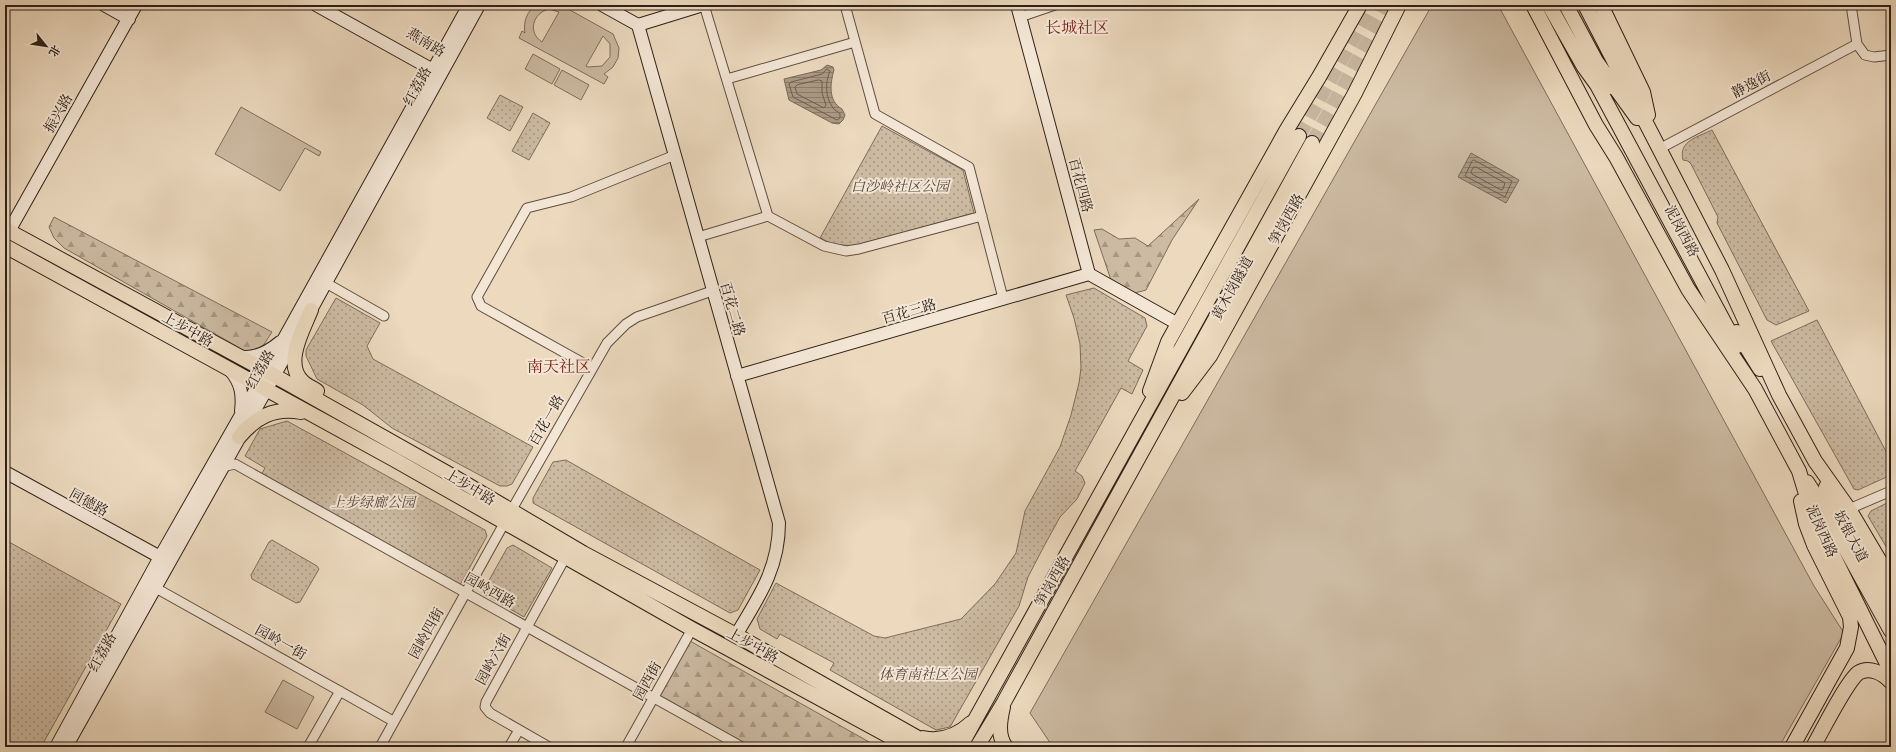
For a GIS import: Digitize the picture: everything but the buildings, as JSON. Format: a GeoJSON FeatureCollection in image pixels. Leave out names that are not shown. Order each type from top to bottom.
{"type":"FeatureCollection","features":[{"type":"Feature","properties":{"kind":"main road","name":"笋岗西路"},"geometry":{"type":"LineString","coordinates":[[1145,414],[1147,399],[1160,363],[1178,324],[1286,131],[1360,5]]}},
{"type":"Feature","properties":{"kind":"main road","name":"笋岗西路"},"geometry":{"type":"LineString","coordinates":[[1159,424],[1210,356],[1355,93],[1398,5]]}},
{"type":"Feature","properties":{"kind":"main road","name":"泥岗西路"},"geometry":{"type":"LineString","coordinates":[[1533,5],[1596,125],[1616,157],[1688,289],[1755,389]]}},
{"type":"Feature","properties":{"kind":"main road","name":"泥岗西路"},"geometry":{"type":"LineString","coordinates":[[1550,5],[1590,64],[1599,74],[1734,326],[1751,356],[1779,395]]}},
{"type":"Feature","properties":{"kind":"main road","name":"泥岗西路"},"geometry":{"type":"LineString","coordinates":[[1566,5],[1604,98],[1739,351],[1755,389],[1799,471],[1809,504],[1891,672]]}},
{"type":"Feature","properties":{"kind":"main road","name":"泥岗西路"},"geometry":{"type":"LineString","coordinates":[[1585,5],[1722,270],[1779,395],[1815,461],[1849,508],[1891,580]]}},
{"type":"Feature","properties":{"kind":"main road"},"geometry":{"type":"LineString","coordinates":[[1601,5],[1643,92],[1656,144]]}},
{"type":"Feature","properties":{"kind":"main road","name":"泥岗西路"},"geometry":{"type":"LineString","coordinates":[[1590,64],[1616,157]]}},
{"type":"Feature","properties":{"kind":"main road","name":"泥岗西路"},"geometry":{"type":"LineString","coordinates":[[1590,64],[1624,101],[1656,144]]}},
{"type":"Feature","properties":{"kind":"main road","name":"黄木岗隧道"},"geometry":{"type":"LineString","coordinates":[[1185,341],[1299,136]]}},
{"type":"Feature","properties":{"kind":"main road","name":"黄木岗隧道"},"geometry":{"type":"LineString","coordinates":[[1198,349],[1312,144]]}},
{"type":"Feature","properties":{"kind":"main road","name":"上步中路"},"geometry":{"type":"LineString","coordinates":[[6,232],[270,374],[456,478],[504,523],[583,553],[736,635],[910,740]]}},
{"type":"Feature","properties":{"kind":"main road","name":"上步中路"},"geometry":{"type":"LineString","coordinates":[[5,246],[395,460],[692,629],[886,734],[934,747]]}},
{"type":"Feature","properties":{"kind":"main road"},"geometry":{"type":"LineString","coordinates":[[311,310],[297,346],[295,361],[297,372],[303,382],[336,403],[356,423]]}},
{"type":"Feature","properties":{"kind":"main road","name":"笋岗西路"},"geometry":{"type":"LineString","coordinates":[[960,747],[1185,341]]}},
{"type":"Feature","properties":{"kind":"main road","name":"笋岗西路"},"geometry":{"type":"LineString","coordinates":[[976,747],[1004,702],[1159,424],[1198,349]]}},
{"type":"Feature","properties":{"kind":"main road"},"geometry":{"type":"LineString","coordinates":[[237,431],[270,413],[289,410],[309,414]]}},
{"type":"Feature","properties":{"kind":"main road","name":"坂银大道"},"geometry":{"type":"LineString","coordinates":[[1815,461],[1831,499],[1852,539],[1886,611]]}},
{"type":"Feature","properties":{"kind":"main road"},"geometry":{"type":"LineString","coordinates":[[1799,471],[1800,495],[1806,524],[1814,544],[1850,617],[1851,627],[1847,648]]}},
{"type":"Feature","properties":{"kind":"main road","name":"坂银大道"},"geometry":{"type":"LineString","coordinates":[[1799,471],[1818,499],[1886,611]]}},
{"type":"Feature","properties":{"kind":"main road"},"geometry":{"type":"LineString","coordinates":[[1792,747],[1857,631],[1858,625],[1850,590]]}},
{"type":"Feature","properties":{"kind":"main road"},"geometry":{"type":"LineString","coordinates":[[1886,611],[1891,639]]}},
{"type":"Feature","properties":{"kind":"main road"},"geometry":{"type":"LineString","coordinates":[[1029,622],[1044,630]]}},
{"type":"Feature","properties":{"kind":"main road"},"geometry":{"type":"LineString","coordinates":[[1813,747],[1848,686],[1859,673],[1866,670],[1876,672],[1891,682]]}},
{"type":"Feature","properties":{"kind":"main road"},"geometry":{"type":"LineString","coordinates":[[1004,702],[1000,726],[1002,743],[1006,747]]}},
{"type":"Feature","properties":{"kind":"main road"},"geometry":{"type":"LineString","coordinates":[[910,740],[948,738],[970,724],[980,711]]}},
{"type":"Feature","properties":{"kind":"main road"},"geometry":{"type":"LineString","coordinates":[[886,734],[899,747]]}},
{"type":"Feature","properties":{"kind":"street"},"geometry":{"type":"LineString","coordinates":[[104,5],[129,19]]}},
{"type":"Feature","properties":{"kind":"street","name":"振兴路"},"geometry":{"type":"LineString","coordinates":[[6,232],[136,5]]}},
{"type":"Feature","properties":{"kind":"street","name":"燕南路"},"geometry":{"type":"LineString","coordinates":[[316,5],[438,68]]}},
{"type":"Feature","properties":{"kind":"street","name":"燕南路"},"geometry":{"type":"LineString","coordinates":[[330,5],[438,68]]}},
{"type":"Feature","properties":{"kind":"street","name":"红荔路"},"geometry":{"type":"LineString","coordinates":[[56,747],[160,557],[237,431],[262,387],[311,310],[438,68],[469,5]]}},
{"type":"Feature","properties":{"kind":"street","name":"红荔路"},"geometry":{"type":"LineString","coordinates":[[270,374],[285,337],[438,68],[479,5]]}},
{"type":"Feature","properties":{"kind":"street"},"geometry":{"type":"LineString","coordinates":[[602,5],[638,25],[704,5],[768,216]]}},
{"type":"Feature","properties":{"kind":"street"},"geometry":{"type":"LineString","coordinates":[[845,5],[875,114],[969,167],[1003,298]]}},
{"type":"Feature","properties":{"kind":"street","name":"百花四路"},"geometry":{"type":"LineString","coordinates":[[1017,5],[1089,274]]}},
{"type":"Feature","properties":{"kind":"street"},"geometry":{"type":"LineString","coordinates":[[1020,17],[1056,5]]}},
{"type":"Feature","properties":{"kind":"street"},"geometry":{"type":"LineString","coordinates":[[1851,5],[1857,44],[1865,55],[1874,57],[1891,55]]}},
{"type":"Feature","properties":{"kind":"street","name":"百花二路"},"geometry":{"type":"LineString","coordinates":[[638,25],[712,291],[779,523],[779,543],[768,578],[736,635]]}},
{"type":"Feature","properties":{"kind":"street"},"geometry":{"type":"LineString","coordinates":[[727,79],[855,42]]}},
{"type":"Feature","properties":{"kind":"street","name":"静逸街"},"geometry":{"type":"LineString","coordinates":[[1656,144],[1857,44]]}},
{"type":"Feature","properties":{"kind":"street"},"geometry":{"type":"LineString","coordinates":[[592,368],[481,306],[477,297],[527,208],[571,197],[675,154]]}},
{"type":"Feature","properties":{"kind":"street"},"geometry":{"type":"LineString","coordinates":[[698,237],[768,216],[824,246],[846,251],[859,249],[982,216]]}},
{"type":"Feature","properties":{"kind":"street"},"geometry":{"type":"LineString","coordinates":[[1089,274],[1178,324]]}},
{"type":"Feature","properties":{"kind":"street","name":"百花三路"},"geometry":{"type":"LineString","coordinates":[[737,376],[918,325],[1003,298],[1089,274]]}},
{"type":"Feature","properties":{"kind":"street"},"geometry":{"type":"LineString","coordinates":[[326,283],[384,316]]}},
{"type":"Feature","properties":{"kind":"street","name":"百花一路"},"geometry":{"type":"LineString","coordinates":[[504,523],[607,343],[626,324],[637,317],[712,291]]}},
{"type":"Feature","properties":{"kind":"street"},"geometry":{"type":"LineString","coordinates":[[237,356],[249,358],[261,355],[274,348],[285,337]]}},
{"type":"Feature","properties":{"kind":"street"},"geometry":{"type":"LineString","coordinates":[[229,369],[238,379],[243,400],[237,431]]}},
{"type":"Feature","properties":{"kind":"street","name":"红荔路"},"geometry":{"type":"LineString","coordinates":[[66,747],[222,467],[237,431]]}},
{"type":"Feature","properties":{"kind":"street","name":"园岭西路"},"geometry":{"type":"LineString","coordinates":[[222,467],[235,464],[742,747]]}},
{"type":"Feature","properties":{"kind":"street","name":"同德路"},"geometry":{"type":"LineString","coordinates":[[5,472],[160,557]]}},
{"type":"Feature","properties":{"kind":"street"},"geometry":{"type":"LineString","coordinates":[[1849,508],[1891,491]]}},
{"type":"Feature","properties":{"kind":"street","name":"园岭四街"},"geometry":{"type":"LineString","coordinates":[[380,747],[393,721],[504,523]]}},
{"type":"Feature","properties":{"kind":"street","name":"园岭六街"},"geometry":{"type":"LineString","coordinates":[[550,747],[490,713],[485,707],[486,702],[565,558]]}},
{"type":"Feature","properties":{"kind":"street","name":"园岭一街"},"geometry":{"type":"LineString","coordinates":[[154,587],[393,721]]}},
{"type":"Feature","properties":{"kind":"street","name":"园西街"},"geometry":{"type":"LineString","coordinates":[[626,747],[692,629]]}},
{"type":"Feature","properties":{"kind":"street"},"geometry":{"type":"LineString","coordinates":[[308,747],[340,691]]}},
{"type":"Feature","properties":{"kind":"street"},"geometry":{"type":"LineString","coordinates":[[509,747],[519,730]]}},
{"type":"Feature","properties":{"kind":"green space"},"geometry":{"type":"Polygon","coordinates":[[[536,5],[561,5],[613,34],[619,48],[618,58],[613,67],[604,74],[608,77],[604,84],[519,38],[522,31],[525,33],[526,17],[536,5]],[[549,9],[539,14],[534,23],[533,28],[537,38],[542,42],[559,12],[549,9]],[[603,36],[586,66],[602,66],[610,57],[610,44],[603,36]]]}},
{"type":"Feature","properties":{"kind":"green space"},"geometry":{"type":"Polygon","coordinates":[[[1432,5],[1498,5],[1814,586],[1844,633],[1779,747],[1053,747],[1030,713],[1432,5]]]}},
{"type":"Feature","properties":{"kind":"green space"},"geometry":{"type":"Polygon","coordinates":[[[533,54],[560,69],[552,84],[525,69],[533,54]]]}},
{"type":"Feature","properties":{"kind":"green space"},"geometry":{"type":"Polygon","coordinates":[[[562,70],[589,85],[581,100],[554,85],[562,70]]]}},
{"type":"Feature","properties":{"kind":"green space"},"geometry":{"type":"Polygon","coordinates":[[[500,95],[523,107],[510,131],[487,118],[500,95]]]}},
{"type":"Feature","properties":{"kind":"green space"},"geometry":{"type":"Polygon","coordinates":[[[241,107],[321,152],[319,156],[305,148],[280,191],[215,154],[241,107]]]}},
{"type":"Feature","properties":{"kind":"green space"},"geometry":{"type":"Polygon","coordinates":[[[533,113],[550,123],[529,160],[512,151],[533,113]]]}},
{"type":"Feature","properties":{"kind":"green space","name":"白沙岭社区公园"},"geometry":{"type":"Polygon","coordinates":[[[882,126],[963,170],[974,213],[854,246],[833,244],[820,238],[882,126]]]}},
{"type":"Feature","properties":{"kind":"green space"},"geometry":{"type":"Polygon","coordinates":[[[1712,130],[1809,311],[1776,325],[1767,320],[1717,223],[1718,217],[1691,164],[1688,161],[1683,160],[1683,148],[1686,144],[1690,140],[1712,130]]]}},
{"type":"Feature","properties":{"kind":"green space"},"geometry":{"type":"Polygon","coordinates":[[[1199,199],[1172,240],[1146,290],[1135,293],[1111,280],[1094,230],[1102,229],[1119,239],[1135,238],[1148,246],[1199,199]]]}},
{"type":"Feature","properties":{"kind":"green space"},"geometry":{"type":"Polygon","coordinates":[[[54,217],[272,332],[261,349],[245,351],[64,248],[54,238],[49,227],[54,217]]]}},
{"type":"Feature","properties":{"kind":"green space","name":"体育南社区公园"},"geometry":{"type":"Polygon","coordinates":[[[1094,288],[1145,318],[1147,326],[1128,361],[1143,370],[1132,394],[1121,388],[1075,471],[1082,476],[1085,483],[1077,499],[1060,517],[1028,577],[1019,606],[950,727],[936,730],[830,670],[834,663],[780,634],[777,639],[760,629],[757,619],[776,583],[874,636],[885,638],[961,619],[995,584],[1016,553],[1025,511],[1060,447],[1071,415],[1081,368],[1080,344],[1074,318],[1066,295],[1094,288]]]}},
{"type":"Feature","properties":{"kind":"green space"},"geometry":{"type":"Polygon","coordinates":[[[336,298],[380,323],[367,346],[373,359],[533,447],[512,484],[500,486],[392,428],[363,405],[317,379],[306,356],[306,350],[336,298]]]}},
{"type":"Feature","properties":{"kind":"green space"},"geometry":{"type":"Polygon","coordinates":[[[1817,320],[1891,461],[1891,475],[1858,490],[1854,489],[1771,341],[1817,320]]]}},
{"type":"Feature","properties":{"kind":"green space","name":"上步绿廊公园"},"geometry":{"type":"Polygon","coordinates":[[[287,421],[485,530],[487,536],[460,585],[261,475],[265,468],[245,456],[260,429],[287,421]]]}},
{"type":"Feature","properties":{"kind":"green space"},"geometry":{"type":"Polygon","coordinates":[[[566,460],[760,570],[738,610],[730,613],[533,503],[533,498],[553,462],[566,460]]]}},
{"type":"Feature","properties":{"kind":"green space"},"geometry":{"type":"Polygon","coordinates":[[[1891,501],[1891,555],[1868,516],[1871,511],[1891,501]]]}},
{"type":"Feature","properties":{"kind":"green space"},"geometry":{"type":"Polygon","coordinates":[[[272,540],[317,566],[319,569],[300,602],[296,603],[252,579],[251,575],[269,542],[272,540]]]}},
{"type":"Feature","properties":{"kind":"green space"},"geometry":{"type":"Polygon","coordinates":[[[9,542],[121,604],[41,747],[5,747],[5,549],[9,542]]]}},
{"type":"Feature","properties":{"kind":"green space"},"geometry":{"type":"Polygon","coordinates":[[[513,545],[552,568],[524,617],[482,593],[507,548],[513,545]]]}},
{"type":"Feature","properties":{"kind":"green space"},"geometry":{"type":"Polygon","coordinates":[[[690,641],[878,747],[752,747],[659,695],[690,641]]]}},
{"type":"Feature","properties":{"kind":"green space"},"geometry":{"type":"Polygon","coordinates":[[[283,680],[314,697],[297,729],[265,712],[283,680]]]}},
{"type":"Feature","properties":{"kind":"water"},"geometry":{"type":"Polygon","coordinates":[[[827,65],[833,67],[834,70],[831,86],[832,97],[834,102],[842,109],[845,115],[839,124],[832,123],[789,100],[784,79],[821,70],[827,65]]]}},
{"type":"Feature","properties":{"kind":"water"},"geometry":{"type":"Polygon","coordinates":[[[1471,153],[1519,180],[1506,203],[1458,177],[1471,153]]]}},
{"type":"Feature","properties":{"kind":"tunnel"},"geometry":{"type":"LineString","coordinates":[[1299,136],[1372,5]]}},
{"type":"Feature","properties":{"kind":"tunnel"},"geometry":{"type":"LineString","coordinates":[[1312,143],[1388,5]]}},
{"type":"Feature","properties":{"kind":"district","name":"长城社区"},"geometry":{"type":"Point","coordinates":[1077,27]}},
{"type":"Feature","properties":{"kind":"district","name":"南天社区"},"geometry":{"type":"Point","coordinates":[559,366]}}]}
